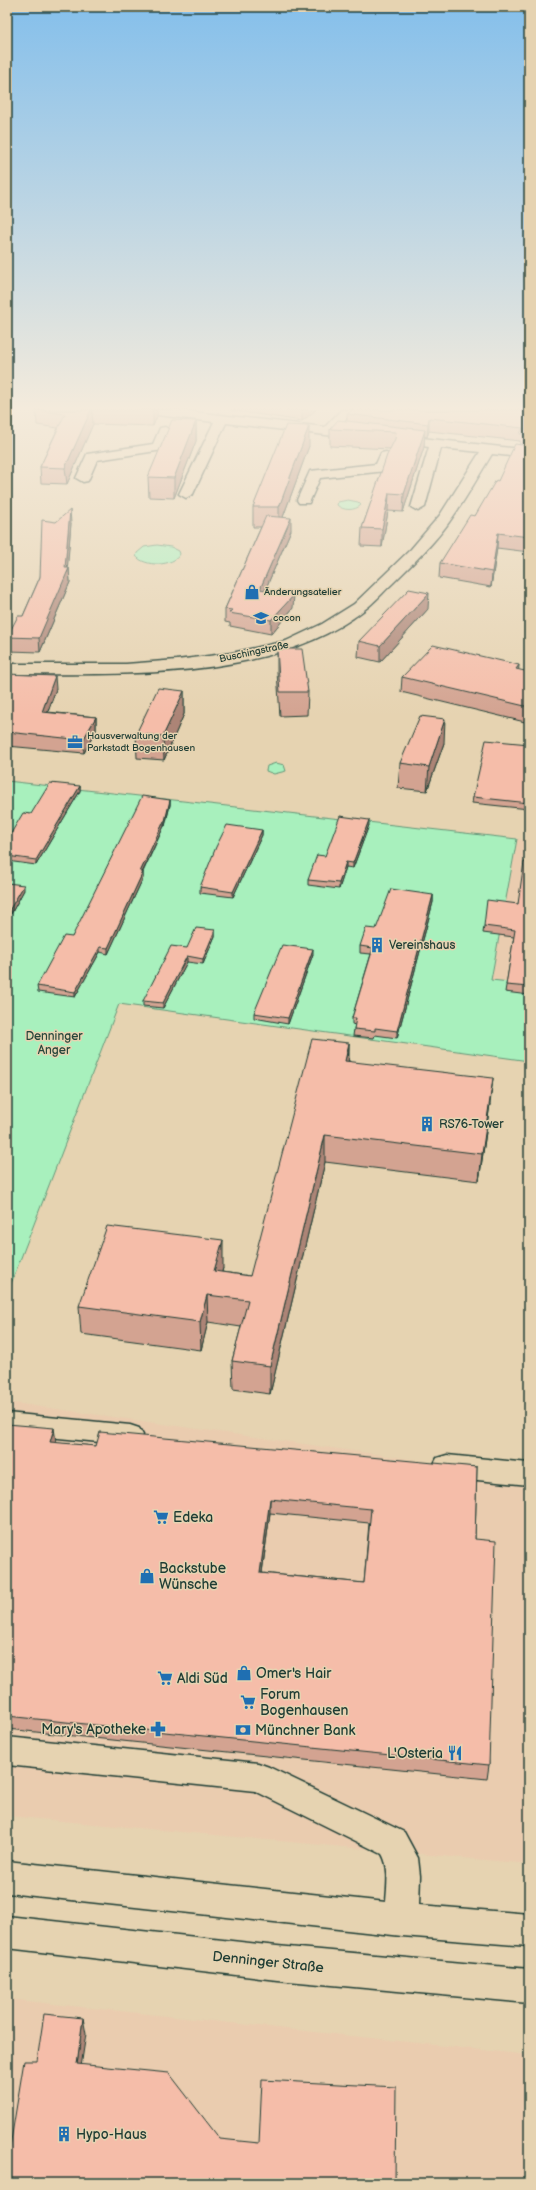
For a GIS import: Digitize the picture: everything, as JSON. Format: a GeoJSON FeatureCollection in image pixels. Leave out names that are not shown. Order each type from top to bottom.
{"type":"FeatureCollection","features":[{"type":"Feature","properties":{"kind":"street","name":"Buschingstraße"},"geometry":{"type":"LineString","coordinates":[[7,669],[126,669],[177,665],[232,658],[291,645],[326,627],[358,607],[416,552],[449,512]]}},
{"type":"Feature","properties":{"kind":"street"},"geometry":{"type":"LineString","coordinates":[[7,1423],[157,1438]]}},
{"type":"Feature","properties":{"kind":"street"},"geometry":{"type":"LineString","coordinates":[[426,1464],[529,1474]]}},
{"type":"Feature","properties":{"kind":"street"},"geometry":{"type":"LineString","coordinates":[[7,1751],[258,1777],[393,1843],[402,1858],[404,1876],[402,1920]]}},
{"type":"Feature","properties":{"kind":"street"},"geometry":{"type":"LineString","coordinates":[[7,1877],[402,1920],[529,1930]]}},
{"type":"Feature","properties":{"kind":"street","name":"Denninger Straße"},"geometry":{"type":"LineString","coordinates":[[7,1932],[277,1963],[529,1986]]}},
{"type":"Feature","properties":{"kind":"shaded area"},"geometry":{"type":"Polygon","coordinates":[[[517,839],[529,841],[529,984],[491,980],[517,839]]]}},
{"type":"Feature","properties":{"kind":"shaded area"},"geometry":{"type":"Polygon","coordinates":[[[7,1402],[529,1476],[529,1864],[7,1816],[7,1402]]]}},
{"type":"Feature","properties":{"kind":"shaded area"},"geometry":{"type":"Polygon","coordinates":[[[7,1999],[529,2055],[529,2183],[7,2183],[7,1999]]]}},
{"type":"Feature","properties":{"kind":"green space"},"geometry":{"type":"Polygon","coordinates":[[[157,545],[171,547],[179,551],[180,554],[171,561],[158,564],[145,562],[136,556],[137,553],[144,547],[157,545]]]}},
{"type":"Feature","properties":{"kind":"green space"},"geometry":{"type":"Polygon","coordinates":[[[276,763],[284,765],[286,771],[274,774],[266,771],[267,766],[276,763]]]}},
{"type":"Feature","properties":{"kind":"green space","name":"Denninger Anger"},"geometry":{"type":"Polygon","coordinates":[[[7,781],[517,839],[491,980],[529,984],[529,1061],[119,1004],[7,1294],[7,781]]]}},
{"type":"Feature","properties":{"kind":"building"},"geometry":{"type":"Polygon","coordinates":[[[67,512],[70,512],[65,568],[69,568],[39,638],[7,637],[18,616],[23,616],[40,577],[42,520],[56,522],[67,512]]]}},
{"type":"Feature","properties":{"kind":"building"},"geometry":{"type":"Polygon","coordinates":[[[367,512],[385,512],[382,529],[362,528],[367,512]]]}},
{"type":"Feature","properties":{"kind":"building"},"geometry":{"type":"Polygon","coordinates":[[[477,512],[529,512],[529,537],[498,533],[492,572],[440,563],[470,515],[475,516],[477,512]]]}},
{"type":"Feature","properties":{"kind":"building"},"geometry":{"type":"Polygon","coordinates":[[[266,516],[291,518],[260,589],[294,595],[271,620],[229,613],[232,610],[225,609],[266,516]]]}},
{"type":"Feature","properties":{"kind":"building"},"geometry":{"type":"Polygon","coordinates":[[[409,589],[429,593],[380,646],[359,641],[409,589]]]}},
{"type":"Feature","properties":{"kind":"building"},"geometry":{"type":"Polygon","coordinates":[[[433,645],[519,665],[516,669],[529,672],[529,707],[402,677],[433,645]]]}},
{"type":"Feature","properties":{"kind":"building"},"geometry":{"type":"Polygon","coordinates":[[[277,649],[302,649],[308,692],[280,692],[277,649]]]}},
{"type":"Feature","properties":{"kind":"building"},"geometry":{"type":"Polygon","coordinates":[[[7,674],[55,676],[42,712],[96,717],[83,740],[7,732],[7,674]]]}},
{"type":"Feature","properties":{"kind":"building"},"geometry":{"type":"Polygon","coordinates":[[[158,688],[184,691],[163,736],[136,734],[158,688]]]}},
{"type":"Feature","properties":{"kind":"building"},"geometry":{"type":"Polygon","coordinates":[[[420,716],[445,719],[429,767],[400,763],[420,716]]]}},
{"type":"Feature","properties":{"kind":"building"},"geometry":{"type":"Polygon","coordinates":[[[486,740],[529,744],[529,803],[473,797],[486,740]]]}},
{"type":"Feature","properties":{"kind":"building"},"geometry":{"type":"Polygon","coordinates":[[[50,783],[80,786],[36,860],[7,856],[7,840],[23,813],[31,814],[50,783]]]}},
{"type":"Feature","properties":{"kind":"building"},"geometry":{"type":"Polygon","coordinates":[[[142,796],[170,800],[165,821],[140,872],[143,872],[108,948],[100,947],[75,992],[37,986],[64,936],[72,937],[142,796]]]}},
{"type":"Feature","properties":{"kind":"building"},"geometry":{"type":"Polygon","coordinates":[[[340,816],[369,820],[353,863],[346,862],[339,883],[308,880],[317,855],[325,856],[340,816]]]}},
{"type":"Feature","properties":{"kind":"building"},"geometry":{"type":"Polygon","coordinates":[[[227,825],[262,830],[233,892],[200,887],[216,847],[227,825]]]}},
{"type":"Feature","properties":{"kind":"building"},"geometry":{"type":"Polygon","coordinates":[[[524,862],[529,862],[529,987],[506,985],[515,930],[484,926],[487,900],[518,904],[524,862]]]}},
{"type":"Feature","properties":{"kind":"building"},"geometry":{"type":"Polygon","coordinates":[[[7,883],[24,885],[10,909],[7,908],[7,883]]]}},
{"type":"Feature","properties":{"kind":"building"},"geometry":{"type":"Polygon","coordinates":[[[391,889],[433,895],[397,1031],[375,1028],[375,1031],[354,1029],[356,1018],[352,1018],[373,948],[360,946],[366,928],[376,929],[391,889]]]}},
{"type":"Feature","properties":{"kind":"building"},"geometry":{"type":"Polygon","coordinates":[[[196,928],[215,930],[203,959],[187,956],[163,1003],[143,1001],[171,946],[187,948],[196,928]]]}},
{"type":"Feature","properties":{"kind":"building"},"geometry":{"type":"Polygon","coordinates":[[[282,945],[313,949],[288,1018],[254,1013],[282,945]]]}},
{"type":"Feature","properties":{"kind":"building"},"geometry":{"type":"Polygon","coordinates":[[[312,1039],[349,1043],[345,1061],[493,1078],[482,1154],[325,1135],[270,1366],[232,1361],[248,1300],[207,1295],[200,1322],[79,1306],[107,1226],[223,1240],[214,1271],[250,1276],[312,1039]]]}},
{"type":"Feature","properties":{"kind":"building"},"geometry":{"type":"Polygon","coordinates":[[[7,1424],[54,1428],[50,1442],[96,1446],[100,1432],[477,1467],[475,1539],[496,1541],[489,1765],[7,1716],[7,1424]],[[270,1499],[260,1573],[364,1583],[371,1509],[270,1499]]]}},
{"type":"Feature","properties":{"kind":"building"},"geometry":{"type":"Polygon","coordinates":[[[44,2014],[83,2018],[77,2064],[169,2073],[220,2139],[259,2143],[262,2080],[396,2087],[395,2183],[7,2183],[7,2165],[24,2061],[37,2061],[44,2014]]]}},
{"type":"Feature","properties":{"kind":"place","name":"Änderungsatelier"},"geometry":{"type":"Point","coordinates":[252,592]}},
{"type":"Feature","properties":{"kind":"place","name":"cocon"},"geometry":{"type":"Point","coordinates":[261,618]}},
{"type":"Feature","properties":{"kind":"place","name":"Hausverwaltung der Parkstadt Bogenhausen"},"geometry":{"type":"Point","coordinates":[75,742]}},
{"type":"Feature","properties":{"kind":"place","name":"Vereinshaus"},"geometry":{"type":"Point","coordinates":[377,945]}},
{"type":"Feature","properties":{"kind":"place","name":"RS76-Tower"},"geometry":{"type":"Point","coordinates":[427,1124]}},
{"type":"Feature","properties":{"kind":"place","name":"Edeka"},"geometry":{"type":"Point","coordinates":[161,1517]}},
{"type":"Feature","properties":{"kind":"place","name":"Backstube Wünsche"},"geometry":{"type":"Point","coordinates":[147,1576]}},
{"type":"Feature","properties":{"kind":"place","name":"Omer's Hair"},"geometry":{"type":"Point","coordinates":[244,1673]}},
{"type":"Feature","properties":{"kind":"place","name":"Aldi Süd"},"geometry":{"type":"Point","coordinates":[165,1678]}},
{"type":"Feature","properties":{"kind":"place","name":"Forum Bogenhausen"},"geometry":{"type":"Point","coordinates":[248,1702]}},
{"type":"Feature","properties":{"kind":"place","name":"Mary's Apotheke"},"geometry":{"type":"Point","coordinates":[158,1729]}},
{"type":"Feature","properties":{"kind":"place","name":"Münchner Bank"},"geometry":{"type":"Point","coordinates":[243,1730]}},
{"type":"Feature","properties":{"kind":"place","name":"L'Osteria"},"geometry":{"type":"Point","coordinates":[455,1753]}},
{"type":"Feature","properties":{"kind":"place","name":"Hypo-Haus"},"geometry":{"type":"Point","coordinates":[64,2134]}}]}
